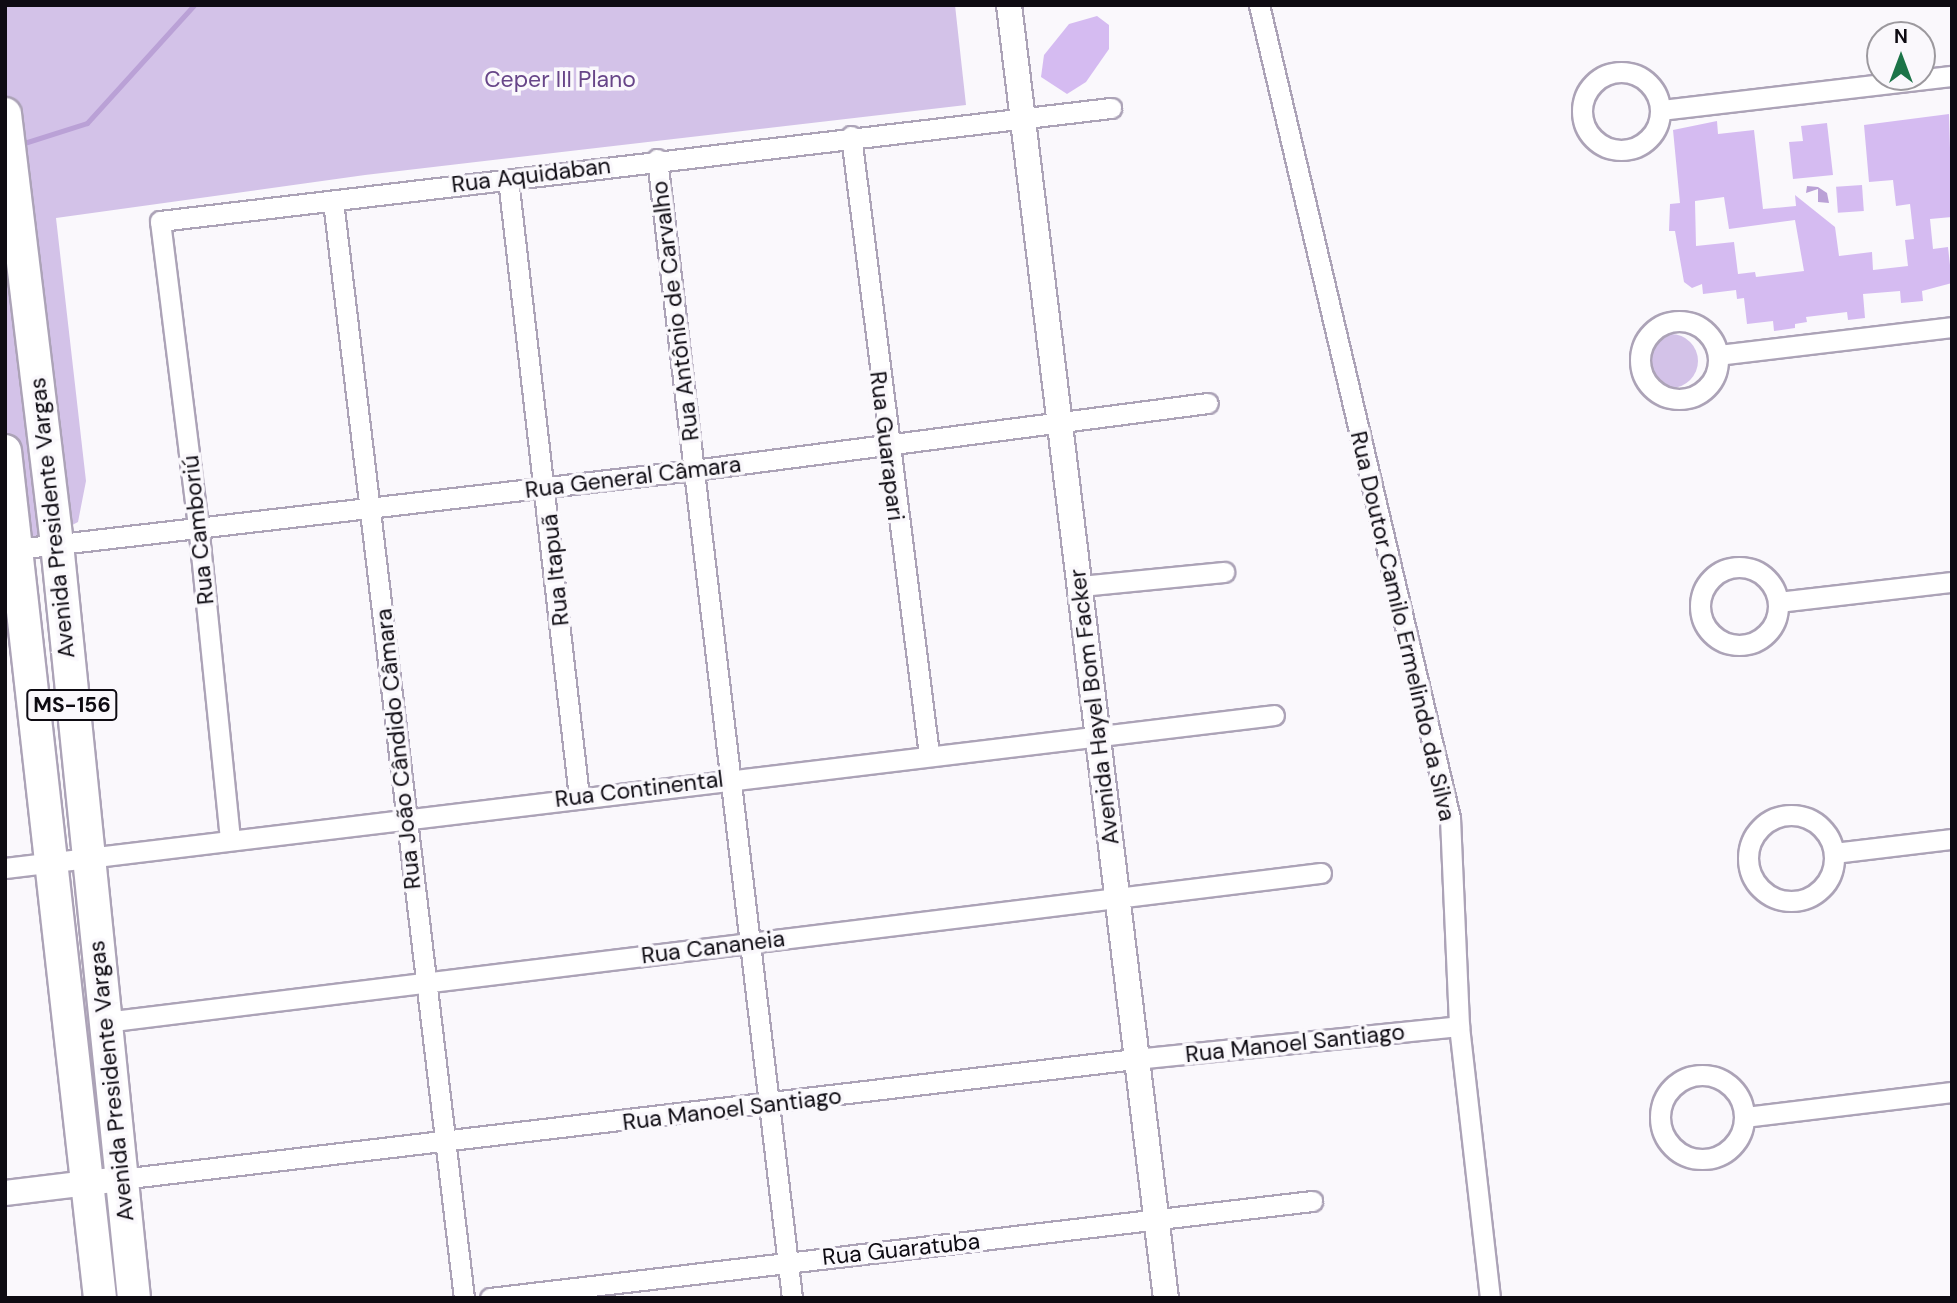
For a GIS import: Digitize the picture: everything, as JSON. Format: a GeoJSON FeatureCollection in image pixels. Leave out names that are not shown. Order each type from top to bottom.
{"type":"FeatureCollection","features":[{"type":"Feature","properties":{"kind":"main road","name":"Avenida Presidente Vargas"},"geometry":{"type":"LineString","coordinates":[[5,114],[57,544],[134,1298]]}},
{"type":"Feature","properties":{"kind":"main road","name":"Avenida Presidente Vargas"},"geometry":{"type":"LineString","coordinates":[[5,451],[100,1298]]}},
{"type":"Feature","properties":{"kind":"street","name":"Avenida Hayel Bom Facker"},"geometry":{"type":"LineString","coordinates":[[1009,5],[1026,116],[1099,733],[1115,899],[1166,1298]]}},
{"type":"Feature","properties":{"kind":"street","name":"Rua Doutor Camilo Ermelindo da Silva"},"geometry":{"type":"LineString","coordinates":[[1259,5],[1450,818],[1459,1026],[1490,1298]]}},
{"type":"Feature","properties":{"kind":"street"},"geometry":{"type":"LineString","coordinates":[[1616,72],[1629,72],[1652,86],[1661,110],[1653,134],[1632,148],[1620,150],[1608,147],[1588,131],[1582,108],[1593,84],[1616,72]]}},
{"type":"Feature","properties":{"kind":"street"},"geometry":{"type":"LineString","coordinates":[[1661,110],[1952,76]]}},
{"type":"Feature","properties":{"kind":"street","name":"Rua Aquidaban"},"geometry":{"type":"LineString","coordinates":[[160,221],[657,159],[1111,108]]}},
{"type":"Feature","properties":{"kind":"street","name":"Rua Guarapari"},"geometry":{"type":"LineString","coordinates":[[851,136],[886,445],[929,754]]}},
{"type":"Feature","properties":{"kind":"street","name":"Rua Antônio de Carvalho"},"geometry":{"type":"LineString","coordinates":[[657,159],[727,778],[792,1298]]}},
{"type":"Feature","properties":{"kind":"street","name":"Rua Itapuã"},"geometry":{"type":"LineString","coordinates":[[508,179],[546,488],[579,796]]}},
{"type":"Feature","properties":{"kind":"street","name":"Rua João Cândido Câmara"},"geometry":{"type":"LineString","coordinates":[[333,201],[373,507],[404,818],[464,1298]]}},
{"type":"Feature","properties":{"kind":"street","name":"Rua Camboriú"},"geometry":{"type":"LineString","coordinates":[[160,221],[198,526],[230,839]]}},
{"type":"Feature","properties":{"kind":"street"},"geometry":{"type":"LineString","coordinates":[[1673,321],[1697,325],[1707,333],[1718,355],[1712,381],[1692,397],[1665,397],[1654,390],[1640,368],[1643,343],[1650,332],[1673,321]]}},
{"type":"Feature","properties":{"kind":"street"},"geometry":{"type":"LineString","coordinates":[[1718,355],[1952,327]]}},
{"type":"Feature","properties":{"kind":"street","name":"Rua General Câmara"},"geometry":{"type":"LineString","coordinates":[[16,549],[694,470],[1208,403]]}},
{"type":"Feature","properties":{"kind":"street"},"geometry":{"type":"LineString","coordinates":[[1743,567],[1766,579],[1778,602],[1773,626],[1765,635],[1742,645],[1730,644],[1709,631],[1700,608],[1707,583],[1730,568],[1743,567]]}},
{"type":"Feature","properties":{"kind":"street"},"geometry":{"type":"LineString","coordinates":[[1080,586],[1224,572]]}},
{"type":"Feature","properties":{"kind":"street"},"geometry":{"type":"LineString","coordinates":[[1778,602],[1952,582]]}},
{"type":"Feature","properties":{"kind":"street","name":"Rua Continental"},"geometry":{"type":"LineString","coordinates":[[5,868],[1099,733],[1274,715]]}},
{"type":"Feature","properties":{"kind":"street"},"geometry":{"type":"LineString","coordinates":[[1795,814],[1822,827],[1834,853],[1834,867],[1824,885],[1808,898],[1793,901],[1779,900],[1756,884],[1747,858],[1753,837],[1767,821],[1795,814]]}},
{"type":"Feature","properties":{"kind":"street"},"geometry":{"type":"LineString","coordinates":[[1834,853],[1952,839]]}},
{"type":"Feature","properties":{"kind":"street","name":"Rua Cananeia"},"geometry":{"type":"LineString","coordinates":[[105,1022],[1321,873]]}},
{"type":"Feature","properties":{"kind":"street","name":"Rua Manoel Santiago"},"geometry":{"type":"LineString","coordinates":[[5,1194],[769,1105],[1135,1059],[1459,1026]]}},
{"type":"Feature","properties":{"kind":"street"},"geometry":{"type":"LineString","coordinates":[[1701,1074],[1727,1082],[1743,1104],[1745,1117],[1742,1131],[1730,1148],[1712,1158],[1697,1159],[1672,1146],[1660,1121],[1667,1094],[1676,1084],[1701,1074]]}},
{"type":"Feature","properties":{"kind":"street"},"geometry":{"type":"LineString","coordinates":[[1745,1117],[1952,1093]]}},
{"type":"Feature","properties":{"kind":"street","name":"Rua Guaratuba"},"geometry":{"type":"LineString","coordinates":[[490,1298],[1312,1200]]}},
{"type":"Feature","properties":{"kind":"green space","name":"Ceper III Plano"},"geometry":{"type":"Polygon","coordinates":[[[5,5],[955,5],[966,105],[365,175],[56,218],[86,481],[78,522],[5,560],[5,5]]]}},
{"type":"Feature","properties":{"kind":"green space"},"geometry":{"type":"Polygon","coordinates":[[[1671,334],[1690,342],[1698,361],[1690,380],[1671,388],[1652,380],[1644,361],[1652,342],[1671,334]]]}},
{"type":"Feature","properties":{"kind":"shaded area"},"geometry":{"type":"Polygon","coordinates":[[[1807,186],[1818,187],[1827,193],[1829,203],[1818,202],[1818,189],[1806,193],[1807,186]]]}},
{"type":"Feature","properties":{"kind":"building"},"geometry":{"type":"Polygon","coordinates":[[[1097,16],[1109,25],[1109,49],[1086,82],[1067,94],[1041,77],[1044,55],[1069,24],[1097,16]]]}},
{"type":"Feature","properties":{"kind":"building"},"geometry":{"type":"Polygon","coordinates":[[[1949,114],[1952,217],[1930,219],[1933,249],[1948,247],[1952,283],[1922,291],[1923,301],[1901,303],[1900,291],[1863,294],[1865,318],[1848,320],[1847,312],[1806,317],[1807,322],[1795,324],[1795,328],[1774,331],[1773,321],[1747,324],[1744,298],[1737,299],[1736,290],[1703,294],[1702,284],[1692,288],[1684,282],[1675,231],[1669,231],[1670,204],[1680,203],[1673,130],[1717,121],[1718,134],[1754,130],[1763,209],[1796,206],[1795,195],[1835,227],[1839,256],[1872,252],[1873,270],[1908,266],[1905,240],[1914,239],[1910,204],[1896,206],[1893,180],[1869,182],[1864,125],[1949,114]],[[1724,197],[1695,201],[1696,246],[1734,242],[1738,274],[1755,272],[1756,277],[1804,271],[1795,220],[1729,229],[1724,197]]]}},
{"type":"Feature","properties":{"kind":"building"},"geometry":{"type":"Polygon","coordinates":[[[1827,123],[1833,175],[1793,179],[1789,142],[1803,141],[1801,126],[1827,123]]]}},
{"type":"Feature","properties":{"kind":"building"},"geometry":{"type":"Polygon","coordinates":[[[1862,185],[1864,211],[1838,213],[1836,187],[1862,185]]]}},
{"type":"Feature","properties":{"kind":"waterway"},"geometry":{"type":"LineString","coordinates":[[21,144],[87,123],[194,5]]}}]}
